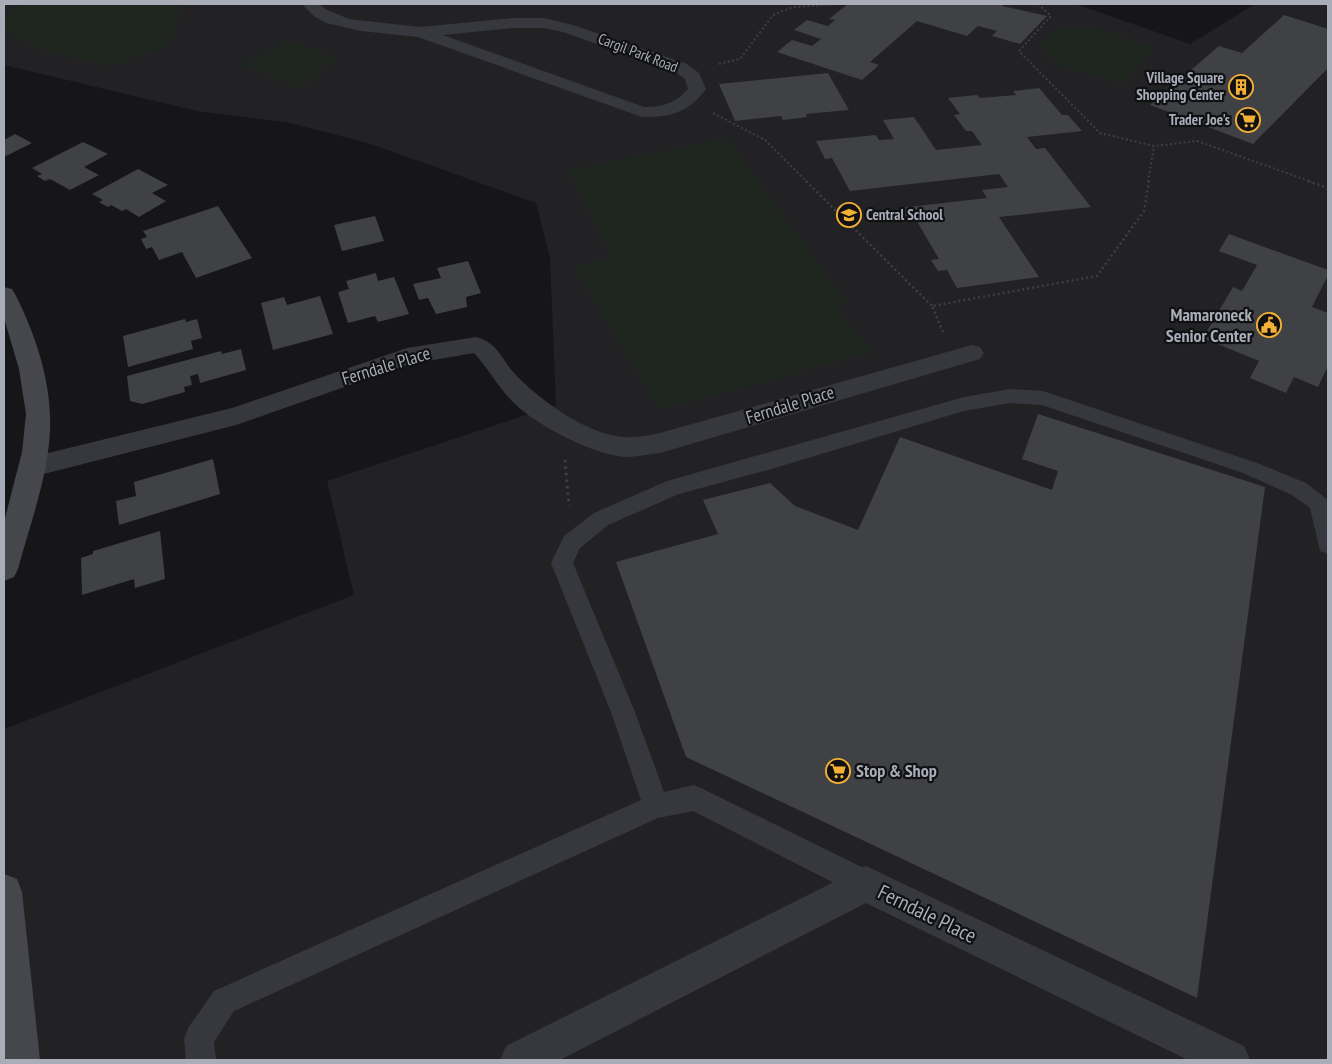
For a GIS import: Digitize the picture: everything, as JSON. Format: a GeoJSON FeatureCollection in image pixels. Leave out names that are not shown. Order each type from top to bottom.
{"type":"FeatureCollection","features":[{"type":"Feature","properties":{"kind":"main road"},"geometry":{"type":"LineString","coordinates":[[4,294],[10,304],[28,355],[38,414],[32,466],[4,569]]}},
{"type":"Feature","properties":{"kind":"main road"},"geometry":{"type":"LineString","coordinates":[[4,892],[20,1060]]}},
{"type":"Feature","properties":{"kind":"street","name":"Cargil Park Road"},"geometry":{"type":"LineString","coordinates":[[310,4],[321,15],[336,21],[383,29],[420,32],[512,23],[544,23],[593,35],[680,68],[693,77],[697,89],[689,100],[675,110],[642,112],[420,32]]}},
{"type":"Feature","properties":{"kind":"street","name":"Ferndale Place"},"geometry":{"type":"LineString","coordinates":[[32,466],[236,416],[406,356],[476,345],[483,348],[504,376],[525,399],[562,425],[601,441],[625,447],[660,443],[963,356]]}},
{"type":"Feature","properties":{"kind":"street","name":"Ferndale Place"},"geometry":{"type":"LineString","coordinates":[[520,1060],[866,884],[1230,1060]]}},
{"type":"Feature","properties":{"kind":"lane"},"geometry":{"type":"LineString","coordinates":[[656,806],[623,712],[562,563],[572,542],[601,519],[674,487],[768,462],[964,404],[1010,396],[1043,398],[1250,468],[1299,489],[1320,504],[1328,545]]}},
{"type":"Feature","properties":{"kind":"lane"},"geometry":{"type":"LineString","coordinates":[[201,1060],[199,1039],[224,1001],[656,806],[694,798],[866,884]]}},
{"type":"Feature","properties":{"kind":"path"},"geometry":{"type":"LineString","coordinates":[[687,73],[740,59],[773,15],[793,7],[837,4]]}},
{"type":"Feature","properties":{"kind":"path"},"geometry":{"type":"LineString","coordinates":[[1038,4],[1051,16],[1019,51],[1100,133],[1154,146],[1197,141],[1328,188]]}},
{"type":"Feature","properties":{"kind":"path"},"geometry":{"type":"LineString","coordinates":[[689,100],[765,140],[932,306],[963,356]]}},
{"type":"Feature","properties":{"kind":"path"},"geometry":{"type":"LineString","coordinates":[[932,306],[1097,276],[1144,212],[1154,146]]}},
{"type":"Feature","properties":{"kind":"path"},"geometry":{"type":"LineString","coordinates":[[562,425],[572,542]]}},
{"type":"Feature","properties":{"kind":"shaded area"},"geometry":{"type":"Polygon","coordinates":[[[4,4],[1076,4],[1190,44],[1255,4],[1328,4],[1328,1060],[4,1060],[4,729],[354,595],[327,481],[556,405],[550,257],[536,203],[371,144],[291,123],[197,111],[4,65],[4,4]]]}},
{"type":"Feature","properties":{"kind":"shaded area"},"geometry":{"type":"Polygon","coordinates":[[[31,4],[182,4],[170,44],[109,67],[36,49],[4,28],[4,13],[31,4]]]}},
{"type":"Feature","properties":{"kind":"shaded area"},"geometry":{"type":"Polygon","coordinates":[[[1060,27],[1093,28],[1156,47],[1122,85],[1060,65],[1039,47],[1060,27]]]}},
{"type":"Feature","properties":{"kind":"shaded area"},"geometry":{"type":"Polygon","coordinates":[[[289,40],[339,59],[314,73],[320,76],[299,88],[242,64],[289,40]]]}},
{"type":"Feature","properties":{"kind":"shaded area"},"geometry":{"type":"Polygon","coordinates":[[[727,138],[847,303],[836,307],[874,352],[660,410],[574,267],[612,257],[568,170],[727,138]]]}},
{"type":"Feature","properties":{"kind":"building"},"geometry":{"type":"Polygon","coordinates":[[[848,4],[1004,4],[1002,6],[1047,16],[1020,44],[992,36],[997,31],[978,26],[967,36],[917,21],[870,62],[879,65],[862,80],[777,52],[792,40],[812,46],[821,39],[794,30],[807,20],[828,26],[835,20],[829,19],[848,4]]]}},
{"type":"Feature","properties":{"kind":"building","name":"Village Square Shopping Center"},"geometry":{"type":"Polygon","coordinates":[[[1284,15],[1328,29],[1328,68],[1253,144],[1150,105],[1219,46],[1242,53],[1284,15]]]}},
{"type":"Feature","properties":{"kind":"building"},"geometry":{"type":"Polygon","coordinates":[[[828,73],[849,110],[806,114],[807,117],[783,120],[781,116],[735,121],[719,84],[828,73]]]}},
{"type":"Feature","properties":{"kind":"building"},"geometry":{"type":"Polygon","coordinates":[[[1039,88],[1062,115],[1068,115],[1082,131],[1027,137],[1036,149],[1045,148],[1091,207],[999,217],[1039,277],[957,288],[947,270],[938,271],[931,260],[939,259],[915,218],[907,219],[900,208],[987,198],[982,190],[1008,187],[999,174],[850,191],[832,158],[825,159],[816,141],[876,135],[879,140],[894,139],[883,120],[914,117],[936,150],[982,145],[972,131],[966,131],[954,115],[960,114],[948,98],[977,95],[980,98],[1016,95],[1013,91],[1039,88]]]}},
{"type":"Feature","properties":{"kind":"building"},"geometry":{"type":"Polygon","coordinates":[[[15,134],[32,143],[4,157],[4,140],[15,134]]]}},
{"type":"Feature","properties":{"kind":"building"},"geometry":{"type":"Polygon","coordinates":[[[83,142],[108,154],[84,167],[99,175],[70,190],[50,179],[45,181],[37,176],[42,174],[32,168],[83,142]]]}},
{"type":"Feature","properties":{"kind":"building"},"geometry":{"type":"Polygon","coordinates":[[[138,169],[168,185],[152,193],[166,201],[139,217],[126,209],[122,211],[111,205],[108,207],[99,202],[103,200],[92,194],[138,169]]]}},
{"type":"Feature","properties":{"kind":"building"},"geometry":{"type":"Polygon","coordinates":[[[218,206],[252,258],[196,278],[182,252],[159,260],[152,247],[146,249],[141,239],[147,237],[143,231],[218,206]]]}},
{"type":"Feature","properties":{"kind":"building"},"geometry":{"type":"Polygon","coordinates":[[[375,216],[384,241],[342,251],[334,225],[375,216]]]}},
{"type":"Feature","properties":{"kind":"building","name":"Mamaroneck Senior Center"},"geometry":{"type":"Polygon","coordinates":[[[1229,234],[1328,270],[1328,275],[1312,307],[1328,313],[1328,366],[1318,387],[1294,377],[1286,393],[1250,378],[1259,361],[1203,338],[1233,287],[1242,291],[1257,265],[1219,251],[1229,234]]]}},
{"type":"Feature","properties":{"kind":"building"},"geometry":{"type":"Polygon","coordinates":[[[468,261],[481,293],[466,297],[467,307],[436,314],[428,298],[419,300],[413,284],[441,278],[437,268],[468,261]]]}},
{"type":"Feature","properties":{"kind":"building"},"geometry":{"type":"Polygon","coordinates":[[[376,273],[378,281],[394,277],[409,314],[378,322],[375,316],[348,323],[338,292],[349,289],[346,281],[376,273]]]}},
{"type":"Feature","properties":{"kind":"building"},"geometry":{"type":"Polygon","coordinates":[[[320,296],[333,334],[273,350],[261,303],[284,297],[287,305],[320,296]]]}},
{"type":"Feature","properties":{"kind":"building"},"geometry":{"type":"Polygon","coordinates":[[[185,319],[186,322],[197,319],[202,338],[191,341],[193,349],[128,367],[123,336],[185,319]]]}},
{"type":"Feature","properties":{"kind":"building"},"geometry":{"type":"Polygon","coordinates":[[[241,349],[246,370],[200,383],[198,374],[190,376],[192,385],[184,387],[185,392],[142,404],[130,401],[127,376],[221,351],[222,354],[241,349]]]}},
{"type":"Feature","properties":{"kind":"building"},"geometry":{"type":"Polygon","coordinates":[[[1038,414],[1265,487],[1197,998],[686,757],[616,562],[718,534],[703,500],[770,483],[795,506],[858,530],[900,437],[1052,490],[1058,471],[1022,459],[1038,414]]]}},
{"type":"Feature","properties":{"kind":"building"},"geometry":{"type":"Polygon","coordinates":[[[213,459],[220,494],[119,525],[116,501],[136,496],[134,482],[213,459]]]}},
{"type":"Feature","properties":{"kind":"building"},"geometry":{"type":"Polygon","coordinates":[[[160,531],[165,579],[135,588],[134,579],[82,595],[81,558],[93,554],[93,551],[160,531]]]}},
{"type":"Feature","properties":{"kind":"place","name":"Village Square Shopping Center"},"geometry":{"type":"Point","coordinates":[1241,87]}},
{"type":"Feature","properties":{"kind":"place","name":"Trader Joe's"},"geometry":{"type":"Point","coordinates":[1248,120]}},
{"type":"Feature","properties":{"kind":"place","name":"Central School"},"geometry":{"type":"Point","coordinates":[849,215]}},
{"type":"Feature","properties":{"kind":"place","name":"Mamaroneck Senior Center"},"geometry":{"type":"Point","coordinates":[1269,325]}},
{"type":"Feature","properties":{"kind":"place","name":"Stop & Shop"},"geometry":{"type":"Point","coordinates":[838,771]}}]}
